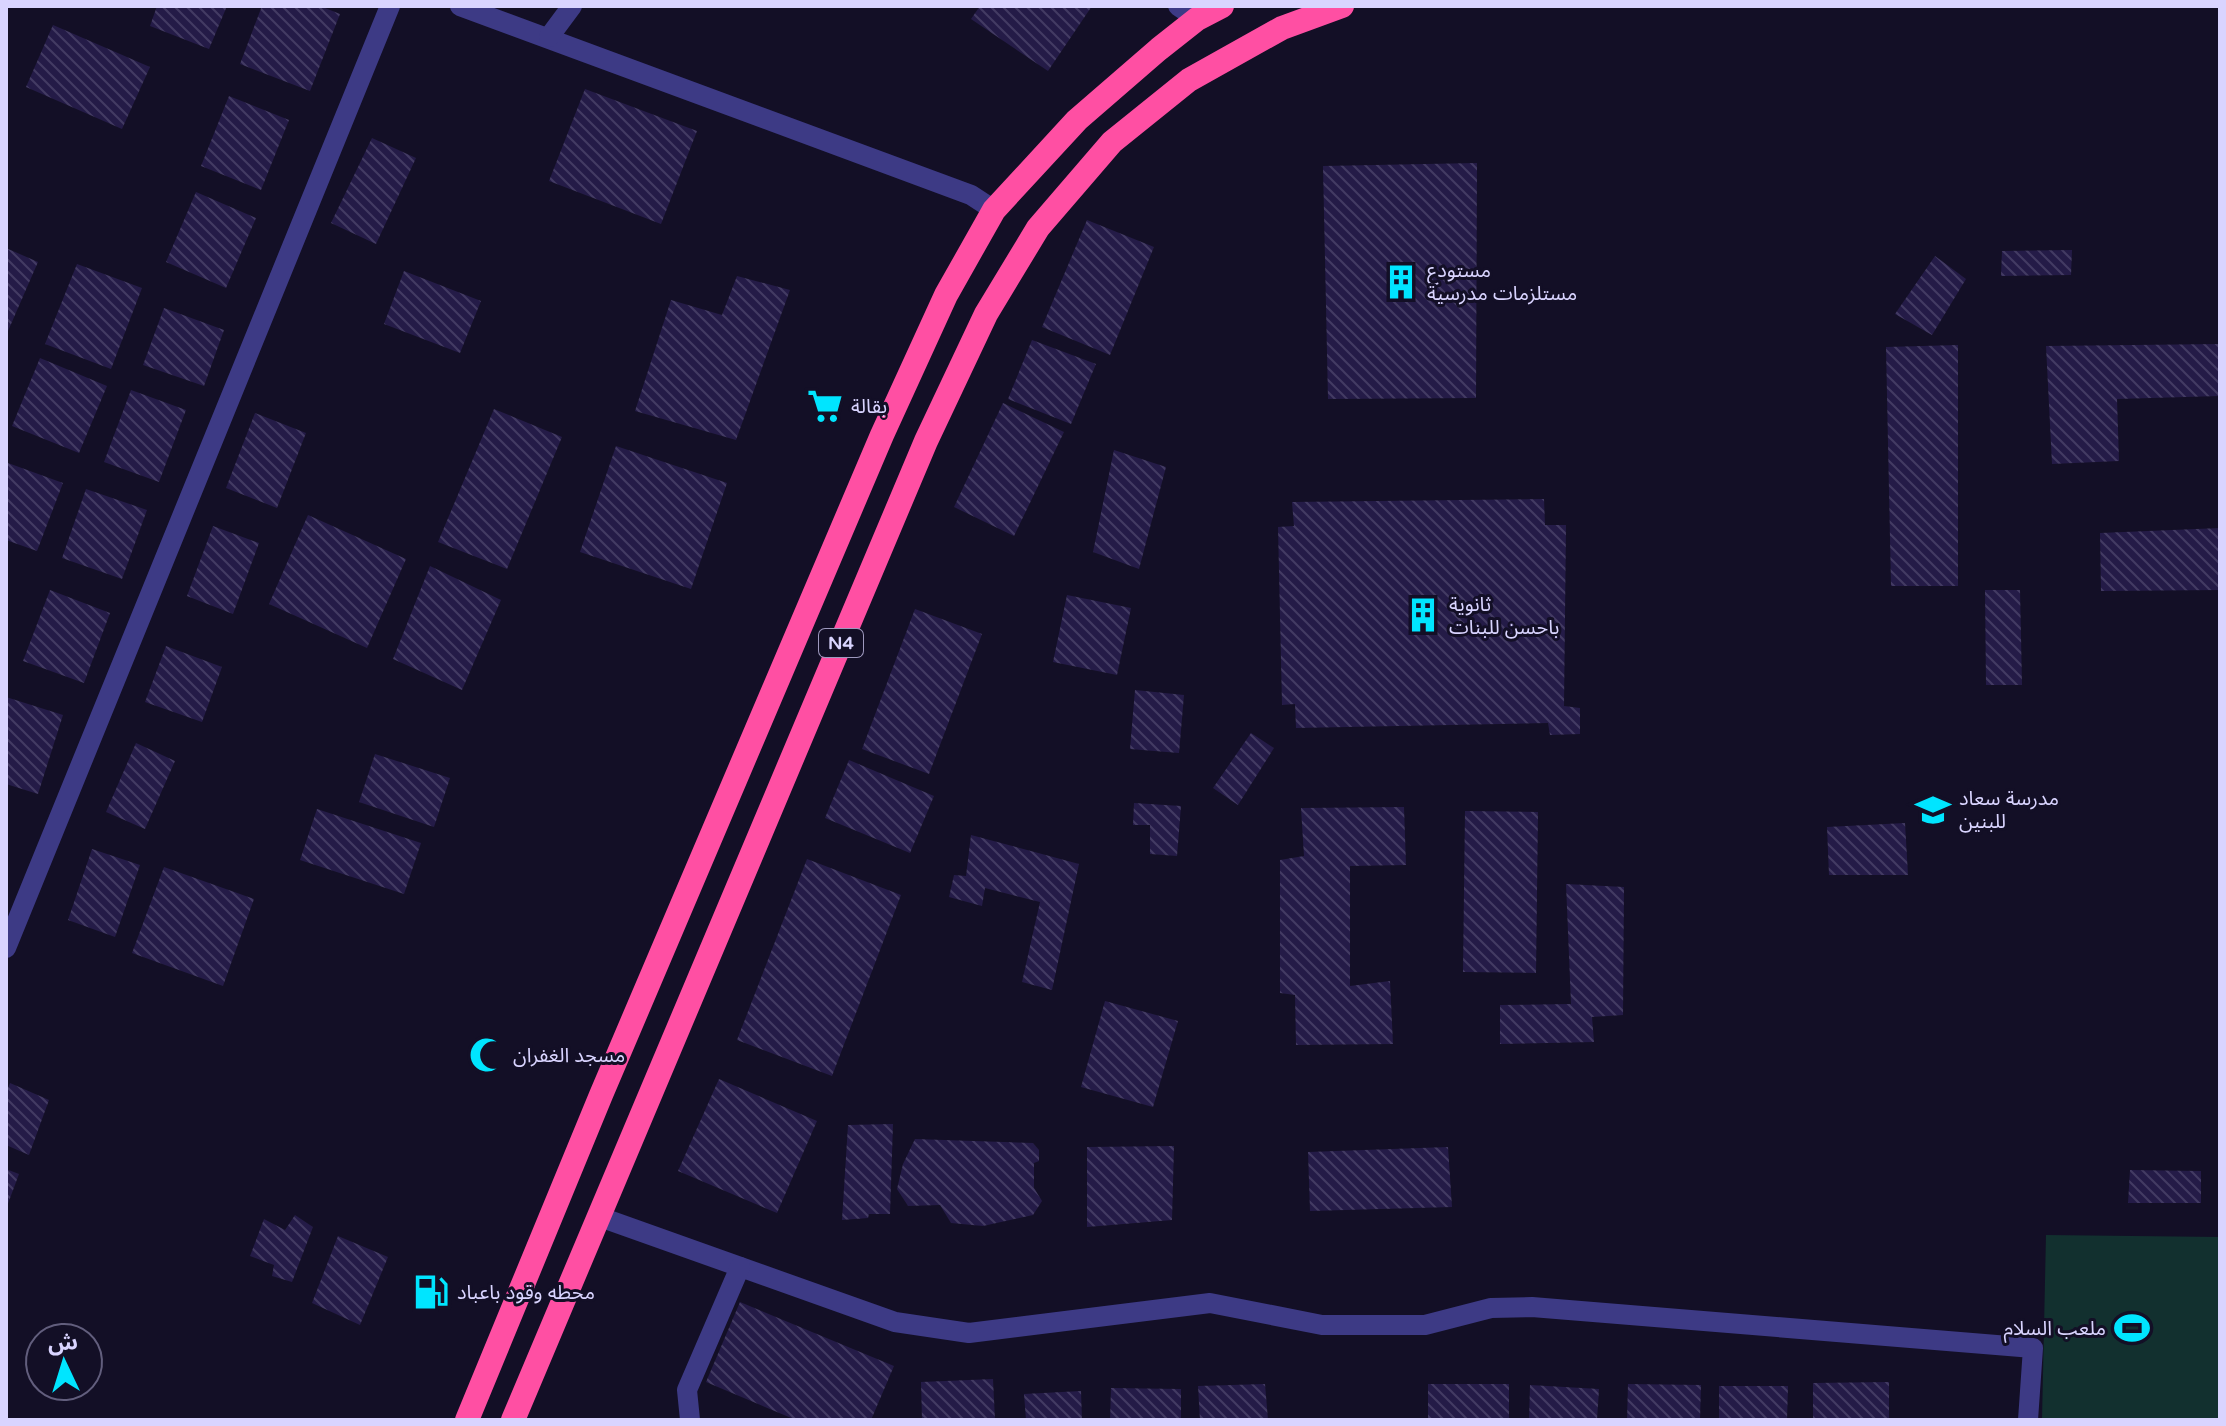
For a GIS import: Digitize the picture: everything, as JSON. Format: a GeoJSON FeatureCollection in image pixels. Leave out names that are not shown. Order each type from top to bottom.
{"type":"FeatureCollection","features":[{"type":"Feature","properties":{"kind":"highway","name":"N4"},"geometry":{"type":"LineString","coordinates":[[467,1420],[601,1095],[882,435],[946,295],[994,210],[1077,120],[1187,12],[1222,6]]}},
{"type":"Feature","properties":{"kind":"highway","name":"N4"},"geometry":{"type":"LineString","coordinates":[[513,1420],[926,441],[986,314],[1038,228],[1112,142],[1189,80],[1282,28],[1342,6]]}},
{"type":"Feature","properties":{"kind":"street"},"geometry":{"type":"LineString","coordinates":[[6,948],[390,6]]}},
{"type":"Feature","properties":{"kind":"street"},"geometry":{"type":"LineString","coordinates":[[460,6],[971,195],[994,210]]}},
{"type":"Feature","properties":{"kind":"street"},"geometry":{"type":"LineString","coordinates":[[549,37],[572,6]]}},
{"type":"Feature","properties":{"kind":"street"},"geometry":{"type":"LineString","coordinates":[[600,1217],[895,1322],[969,1333],[1210,1303],[1322,1325],[1425,1325],[1491,1308],[1532,1307],[2033,1348],[2028,1420]]}},
{"type":"Feature","properties":{"kind":"street"},"geometry":{"type":"LineString","coordinates":[[690,1420],[687,1390],[740,1267]]}},
{"type":"Feature","properties":{"kind":"green space","name":"ملعب السلام"},"geometry":{"type":"Polygon","coordinates":[[[2046,1235],[2220,1237],[2220,1420],[2042,1420],[2046,1235]]]}},
{"type":"Feature","properties":{"kind":"building"},"geometry":{"type":"Polygon","coordinates":[[[157,6],[227,6],[209,49],[150,26],[157,6]]]}},
{"type":"Feature","properties":{"kind":"building"},"geometry":{"type":"Polygon","coordinates":[[[262,6],[320,6],[340,14],[310,91],[240,64],[262,6]]]}},
{"type":"Feature","properties":{"kind":"building"},"geometry":{"type":"Polygon","coordinates":[[[980,6],[1092,6],[1048,71],[971,19],[980,6]]]}},
{"type":"Feature","properties":{"kind":"building"},"geometry":{"type":"Polygon","coordinates":[[[53,25],[150,67],[122,129],[26,87],[53,25]]]}},
{"type":"Feature","properties":{"kind":"building"},"geometry":{"type":"Polygon","coordinates":[[[585,89],[697,131],[661,224],[549,181],[585,89]]]}},
{"type":"Feature","properties":{"kind":"building"},"geometry":{"type":"Polygon","coordinates":[[[229,96],[289,120],[261,190],[201,166],[229,96]]]}},
{"type":"Feature","properties":{"kind":"building"},"geometry":{"type":"Polygon","coordinates":[[[372,138],[416,158],[376,244],[331,223],[372,138]]]}},
{"type":"Feature","properties":{"kind":"building","name":"مستودع مستلزمات مدرسية"},"geometry":{"type":"Polygon","coordinates":[[[1477,163],[1476,398],[1328,399],[1323,166],[1477,163]]]}},
{"type":"Feature","properties":{"kind":"building"},"geometry":{"type":"Polygon","coordinates":[[[196,192],[256,218],[226,288],[166,262],[196,192]]]}},
{"type":"Feature","properties":{"kind":"building"},"geometry":{"type":"Polygon","coordinates":[[[1087,220],[1154,247],[1110,355],[1042,327],[1087,220]]]}},
{"type":"Feature","properties":{"kind":"building"},"geometry":{"type":"Polygon","coordinates":[[[6,248],[38,262],[8,331],[6,330],[6,248]]]}},
{"type":"Feature","properties":{"kind":"building"},"geometry":{"type":"Polygon","coordinates":[[[2072,250],[2071,275],[2001,276],[2002,251],[2072,250]]]}},
{"type":"Feature","properties":{"kind":"building"},"geometry":{"type":"Polygon","coordinates":[[[1935,256],[1966,279],[1932,335],[1895,314],[1935,256]]]}},
{"type":"Feature","properties":{"kind":"building"},"geometry":{"type":"Polygon","coordinates":[[[77,264],[142,288],[111,369],[45,344],[77,264]]]}},
{"type":"Feature","properties":{"kind":"building"},"geometry":{"type":"Polygon","coordinates":[[[404,271],[481,301],[460,353],[384,324],[404,271]]]}},
{"type":"Feature","properties":{"kind":"building"},"geometry":{"type":"Polygon","coordinates":[[[737,276],[790,290],[736,440],[635,411],[671,300],[722,315],[737,276]]]}},
{"type":"Feature","properties":{"kind":"building"},"geometry":{"type":"Polygon","coordinates":[[[164,308],[224,330],[204,386],[143,365],[164,308]]]}},
{"type":"Feature","properties":{"kind":"building"},"geometry":{"type":"Polygon","coordinates":[[[1032,340],[1096,364],[1071,424],[1008,399],[1032,340]]]}},
{"type":"Feature","properties":{"kind":"building"},"geometry":{"type":"Polygon","coordinates":[[[2220,344],[2220,396],[2117,399],[2119,461],[2052,464],[2046,346],[2220,344]]]}},
{"type":"Feature","properties":{"kind":"building"},"geometry":{"type":"Polygon","coordinates":[[[1958,345],[1958,586],[1891,586],[1886,347],[1958,345]]]}},
{"type":"Feature","properties":{"kind":"building"},"geometry":{"type":"Polygon","coordinates":[[[40,358],[107,386],[79,453],[12,426],[40,358]]]}},
{"type":"Feature","properties":{"kind":"building"},"geometry":{"type":"Polygon","coordinates":[[[131,390],[186,410],[159,482],[104,462],[131,390]]]}},
{"type":"Feature","properties":{"kind":"building"},"geometry":{"type":"Polygon","coordinates":[[[1003,403],[1064,432],[1014,536],[954,507],[1003,403]]]}},
{"type":"Feature","properties":{"kind":"building"},"geometry":{"type":"Polygon","coordinates":[[[494,409],[562,437],[507,569],[438,542],[494,409]]]}},
{"type":"Feature","properties":{"kind":"building"},"geometry":{"type":"Polygon","coordinates":[[[255,413],[306,433],[277,508],[226,488],[255,413]]]}},
{"type":"Feature","properties":{"kind":"building"},"geometry":{"type":"Polygon","coordinates":[[[616,446],[727,483],[691,589],[580,552],[616,446]]]}},
{"type":"Feature","properties":{"kind":"building"},"geometry":{"type":"Polygon","coordinates":[[[1114,450],[1166,467],[1139,569],[1093,552],[1114,450]]]}},
{"type":"Feature","properties":{"kind":"building"},"geometry":{"type":"Polygon","coordinates":[[[8,463],[63,483],[37,551],[6,540],[8,463]]]}},
{"type":"Feature","properties":{"kind":"building"},"geometry":{"type":"Polygon","coordinates":[[[86,489],[147,510],[122,579],[62,558],[86,489]]]}},
{"type":"Feature","properties":{"kind":"building","name":"ثانوية باحسن للبنات"},"geometry":{"type":"Polygon","coordinates":[[[1544,499],[1545,525],[1566,525],[1564,706],[1580,708],[1580,734],[1550,735],[1548,723],[1296,728],[1295,704],[1282,705],[1278,527],[1294,526],[1292,502],[1544,499]]]}},
{"type":"Feature","properties":{"kind":"building"},"geometry":{"type":"Polygon","coordinates":[[[308,515],[406,559],[367,648],[269,604],[308,515]]]}},
{"type":"Feature","properties":{"kind":"building"},"geometry":{"type":"Polygon","coordinates":[[[213,526],[259,543],[233,614],[187,596],[213,526]]]}},
{"type":"Feature","properties":{"kind":"building"},"geometry":{"type":"Polygon","coordinates":[[[2220,528],[2220,590],[2101,591],[2100,533],[2220,528]]]}},
{"type":"Feature","properties":{"kind":"building"},"geometry":{"type":"Polygon","coordinates":[[[430,566],[501,600],[462,690],[393,659],[430,566]]]}},
{"type":"Feature","properties":{"kind":"building"},"geometry":{"type":"Polygon","coordinates":[[[50,590],[110,613],[84,683],[23,661],[50,590]]]}},
{"type":"Feature","properties":{"kind":"building"},"geometry":{"type":"Polygon","coordinates":[[[1985,590],[2020,590],[2022,685],[1986,685],[1985,590]]]}},
{"type":"Feature","properties":{"kind":"building"},"geometry":{"type":"Polygon","coordinates":[[[1067,595],[1131,608],[1117,675],[1053,662],[1067,595]]]}},
{"type":"Feature","properties":{"kind":"building"},"geometry":{"type":"Polygon","coordinates":[[[915,609],[982,634],[929,774],[862,749],[915,609]]]}},
{"type":"Feature","properties":{"kind":"building"},"geometry":{"type":"Polygon","coordinates":[[[166,646],[222,667],[202,722],[145,702],[166,646]]]}},
{"type":"Feature","properties":{"kind":"building"},"geometry":{"type":"Polygon","coordinates":[[[1135,690],[1184,695],[1179,753],[1130,749],[1135,690]]]}},
{"type":"Feature","properties":{"kind":"building"},"geometry":{"type":"Polygon","coordinates":[[[6,697],[63,715],[38,794],[6,784],[6,697]]]}},
{"type":"Feature","properties":{"kind":"building"},"geometry":{"type":"Polygon","coordinates":[[[1251,733],[1274,748],[1238,805],[1213,788],[1251,733]]]}},
{"type":"Feature","properties":{"kind":"building"},"geometry":{"type":"Polygon","coordinates":[[[136,743],[175,761],[145,829],[106,812],[136,743]]]}},
{"type":"Feature","properties":{"kind":"building"},"geometry":{"type":"Polygon","coordinates":[[[375,754],[450,778],[434,827],[359,802],[375,754]]]}},
{"type":"Feature","properties":{"kind":"building"},"geometry":{"type":"Polygon","coordinates":[[[849,760],[934,796],[910,853],[825,818],[849,760]]]}},
{"type":"Feature","properties":{"kind":"building"},"geometry":{"type":"Polygon","coordinates":[[[1134,803],[1181,806],[1177,856],[1150,854],[1150,825],[1133,825],[1134,803]]]}},
{"type":"Feature","properties":{"kind":"building"},"geometry":{"type":"Polygon","coordinates":[[[1404,807],[1406,865],[1350,866],[1350,986],[1390,981],[1393,1044],[1296,1045],[1295,995],[1280,993],[1280,860],[1304,856],[1301,808],[1404,807]]]}},
{"type":"Feature","properties":{"kind":"building"},"geometry":{"type":"Polygon","coordinates":[[[317,809],[421,843],[404,894],[300,860],[317,809]]]}},
{"type":"Feature","properties":{"kind":"building"},"geometry":{"type":"Polygon","coordinates":[[[1465,811],[1538,812],[1536,973],[1463,972],[1465,811]]]}},
{"type":"Feature","properties":{"kind":"building"},"geometry":{"type":"Polygon","coordinates":[[[1905,823],[1908,875],[1829,875],[1827,827],[1905,823]]]}},
{"type":"Feature","properties":{"kind":"building"},"geometry":{"type":"Polygon","coordinates":[[[971,835],[1079,864],[1052,990],[1022,982],[1040,902],[985,888],[982,906],[949,897],[954,875],[966,876],[971,835]]]}},
{"type":"Feature","properties":{"kind":"building"},"geometry":{"type":"Polygon","coordinates":[[[92,849],[140,865],[115,937],[68,920],[92,849]]]}},
{"type":"Feature","properties":{"kind":"building"},"geometry":{"type":"Polygon","coordinates":[[[807,859],[901,895],[832,1076],[737,1040],[807,859]]]}},
{"type":"Feature","properties":{"kind":"building"},"geometry":{"type":"Polygon","coordinates":[[[164,867],[254,899],[223,986],[132,953],[164,867]]]}},
{"type":"Feature","properties":{"kind":"building"},"geometry":{"type":"Polygon","coordinates":[[[1566,884],[1624,887],[1623,1015],[1592,1017],[1594,1042],[1500,1044],[1500,1005],[1571,1004],[1566,884]]]}},
{"type":"Feature","properties":{"kind":"building"},"geometry":{"type":"Polygon","coordinates":[[[1105,1001],[1178,1021],[1153,1107],[1081,1087],[1105,1001]]]}},
{"type":"Feature","properties":{"kind":"building"},"geometry":{"type":"Polygon","coordinates":[[[719,1079],[817,1121],[777,1213],[678,1171],[719,1079]]]}},
{"type":"Feature","properties":{"kind":"building"},"geometry":{"type":"Polygon","coordinates":[[[10,1083],[49,1100],[29,1155],[6,1145],[6,1093],[10,1083]]]}},
{"type":"Feature","properties":{"kind":"building"},"geometry":{"type":"Polygon","coordinates":[[[893,1124],[890,1214],[869,1214],[868,1218],[842,1220],[848,1125],[893,1124]]]}},
{"type":"Feature","properties":{"kind":"building"},"geometry":{"type":"Polygon","coordinates":[[[915,1139],[1033,1143],[1039,1150],[1039,1161],[1034,1163],[1034,1188],[1042,1201],[1033,1215],[983,1226],[951,1223],[940,1205],[908,1206],[897,1189],[903,1164],[915,1139]]]}},
{"type":"Feature","properties":{"kind":"building"},"geometry":{"type":"Polygon","coordinates":[[[1174,1146],[1172,1220],[1087,1227],[1087,1147],[1174,1146]]]}},
{"type":"Feature","properties":{"kind":"building"},"geometry":{"type":"Polygon","coordinates":[[[1448,1147],[1452,1207],[1310,1211],[1308,1152],[1448,1147]]]}},
{"type":"Feature","properties":{"kind":"building"},"geometry":{"type":"Polygon","coordinates":[[[6,1169],[19,1174],[6,1209],[6,1169]]]}},
{"type":"Feature","properties":{"kind":"building"},"geometry":{"type":"Polygon","coordinates":[[[2130,1170],[2201,1171],[2201,1203],[2128,1203],[2130,1170]]]}},
{"type":"Feature","properties":{"kind":"building"},"geometry":{"type":"Polygon","coordinates":[[[295,1215],[313,1227],[292,1282],[272,1276],[274,1265],[250,1256],[264,1219],[285,1230],[295,1215]]]}},
{"type":"Feature","properties":{"kind":"building"},"geometry":{"type":"Polygon","coordinates":[[[338,1236],[388,1257],[360,1325],[312,1303],[338,1236]]]}},
{"type":"Feature","properties":{"kind":"building"},"geometry":{"type":"Polygon","coordinates":[[[740,1302],[894,1366],[871,1420],[796,1420],[706,1382],[740,1302]]]}},
{"type":"Feature","properties":{"kind":"building"},"geometry":{"type":"Polygon","coordinates":[[[993,1379],[995,1420],[922,1420],[921,1382],[993,1379]]]}},
{"type":"Feature","properties":{"kind":"building"},"geometry":{"type":"Polygon","coordinates":[[[1889,1382],[1889,1420],[1813,1420],[1813,1383],[1889,1382]]]}},
{"type":"Feature","properties":{"kind":"building"},"geometry":{"type":"Polygon","coordinates":[[[1265,1384],[1268,1420],[1200,1420],[1198,1386],[1265,1384]]]}},
{"type":"Feature","properties":{"kind":"building"},"geometry":{"type":"Polygon","coordinates":[[[1428,1384],[1509,1384],[1509,1420],[1428,1420],[1428,1384]]]}},
{"type":"Feature","properties":{"kind":"building"},"geometry":{"type":"Polygon","coordinates":[[[1628,1384],[1701,1385],[1700,1420],[1627,1420],[1628,1384]]]}},
{"type":"Feature","properties":{"kind":"building"},"geometry":{"type":"Polygon","coordinates":[[[1530,1385],[1599,1389],[1597,1420],[1529,1420],[1530,1385]]]}},
{"type":"Feature","properties":{"kind":"building"},"geometry":{"type":"Polygon","coordinates":[[[1719,1386],[1788,1386],[1787,1420],[1719,1420],[1719,1386]]]}},
{"type":"Feature","properties":{"kind":"building"},"geometry":{"type":"Polygon","coordinates":[[[1111,1388],[1181,1389],[1181,1420],[1110,1420],[1111,1388]]]}},
{"type":"Feature","properties":{"kind":"building"},"geometry":{"type":"Polygon","coordinates":[[[1081,1391],[1082,1420],[1026,1420],[1024,1394],[1081,1391]]]}},
{"type":"Feature","properties":{"kind":"place","name":"مستودع مستلزمات مدرسية"},"geometry":{"type":"Point","coordinates":[1401,282]}},
{"type":"Feature","properties":{"kind":"place","name":"بقالة"},"geometry":{"type":"Point","coordinates":[825,406]}},
{"type":"Feature","properties":{"kind":"place","name":"ثانوية باحسن للبنات"},"geometry":{"type":"Point","coordinates":[1423,615]}},
{"type":"Feature","properties":{"kind":"place","name":"مدرسة سعاد للبنين"},"geometry":{"type":"Point","coordinates":[1933,810]}},
{"type":"Feature","properties":{"kind":"place","name":"مسجد الغفران"},"geometry":{"type":"Point","coordinates":[487,1055]}},
{"type":"Feature","properties":{"kind":"place","name":"محطه وقود باعباد"},"geometry":{"type":"Point","coordinates":[431,1292]}},
{"type":"Feature","properties":{"kind":"place","name":"ملعب السلام"},"geometry":{"type":"Point","coordinates":[2132,1328]}}]}
